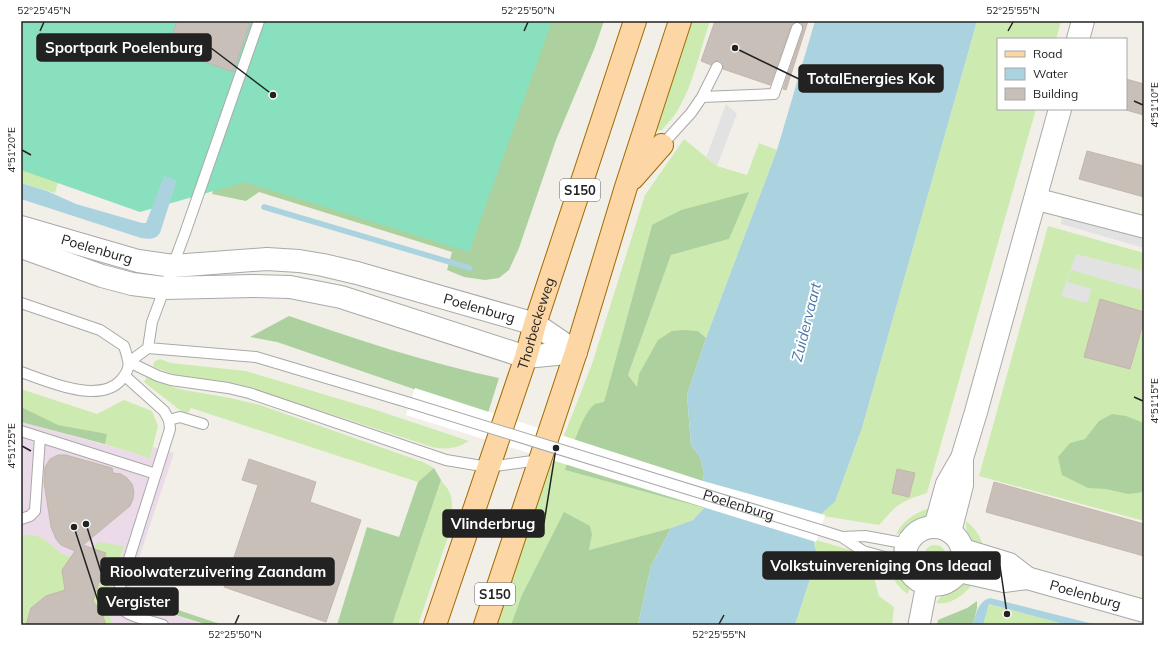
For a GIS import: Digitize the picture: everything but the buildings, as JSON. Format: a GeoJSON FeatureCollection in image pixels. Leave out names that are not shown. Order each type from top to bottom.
{"type":"FeatureCollection","features":[{"type":"Feature","properties":{"kind":"main road","name":"Thorbeckeweg"},"geometry":{"type":"LineString","coordinates":[[435,625],[526,357],[535,324],[635,21]]}},
{"type":"Feature","properties":{"kind":"main road","name":"S150"},"geometry":{"type":"LineString","coordinates":[[485,625],[576,352],[626,187],[680,21]]}},
{"type":"Feature","properties":{"kind":"main road"},"geometry":{"type":"LineString","coordinates":[[626,187],[662,145]]}},
{"type":"Feature","properties":{"kind":"street"},"geometry":{"type":"LineString","coordinates":[[1078,38],[1084,21]]}},
{"type":"Feature","properties":{"kind":"street"},"geometry":{"type":"LineString","coordinates":[[943,530],[947,484],[962,458],[1036,199],[1060,110]]}},
{"type":"Feature","properties":{"kind":"street"},"geometry":{"type":"LineString","coordinates":[[1036,199],[1144,226]]}},
{"type":"Feature","properties":{"kind":"street","name":"Poelenburg"},"geometry":{"type":"LineString","coordinates":[[21,227],[138,261],[173,266],[267,259],[299,261],[324,265],[535,324],[576,352]]}},
{"type":"Feature","properties":{"kind":"street","name":"Poelenburg"},"geometry":{"type":"LineString","coordinates":[[21,247],[102,276],[132,284],[164,288],[253,286],[290,287],[341,297],[526,357],[576,352]]}},
{"type":"Feature","properties":{"kind":"street"},"geometry":{"type":"LineString","coordinates":[[926,528],[943,530],[956,537],[960,543],[961,561],[951,580],[940,585],[927,584],[916,579],[908,569],[907,553],[912,537],[919,531],[926,528]]}},
{"type":"Feature","properties":{"kind":"street","name":"Poelenburg"},"geometry":{"type":"LineString","coordinates":[[961,561],[1009,564],[1027,578],[1144,611]]}},
{"type":"Feature","properties":{"kind":"street"},"geometry":{"type":"LineString","coordinates":[[919,625],[927,584]]}},
{"type":"Feature","properties":{"kind":"lane"},"geometry":{"type":"LineString","coordinates":[[129,362],[148,348],[152,322],[259,21]]}},
{"type":"Feature","properties":{"kind":"lane"},"geometry":{"type":"LineString","coordinates":[[702,98],[774,94],[797,28]]}},
{"type":"Feature","properties":{"kind":"lane"},"geometry":{"type":"LineString","coordinates":[[662,145],[691,113],[702,98],[717,67]]}},
{"type":"Feature","properties":{"kind":"lane"},"geometry":{"type":"LineString","coordinates":[[21,303],[100,330],[124,346],[129,362],[128,371],[117,384],[107,390],[95,392],[68,387],[21,372]]}},
{"type":"Feature","properties":{"kind":"lane","name":"Poelenburg"},"geometry":{"type":"LineString","coordinates":[[148,348],[256,357],[293,367],[842,537],[863,551],[907,553]]}},
{"type":"Feature","properties":{"kind":"lane"},"geometry":{"type":"LineString","coordinates":[[129,362],[158,376],[171,380],[228,388],[249,393],[446,460],[488,467],[540,460]]}},
{"type":"Feature","properties":{"kind":"lane"},"geometry":{"type":"LineString","coordinates":[[124,376],[164,411],[169,420],[170,429],[116,596],[117,605],[134,620],[163,625]]}},
{"type":"Feature","properties":{"kind":"lane"},"geometry":{"type":"LineString","coordinates":[[169,420],[180,416],[203,424]]}},
{"type":"Feature","properties":{"kind":"lane"},"geometry":{"type":"LineString","coordinates":[[21,431],[156,474]]}},
{"type":"Feature","properties":{"kind":"lane"},"geometry":{"type":"LineString","coordinates":[[21,519],[30,516],[35,511],[40,437]]}},
{"type":"Feature","properties":{"kind":"lane","name":"Poelenburg"},"geometry":{"type":"LineString","coordinates":[[842,537],[865,536],[907,553]]}},
{"type":"Feature","properties":{"kind":"lane"},"geometry":{"type":"LineString","coordinates":[[129,625],[134,620]]}},
{"type":"Feature","properties":{"kind":"shaded area"},"geometry":{"type":"Polygon","coordinates":[[[726,104],[737,114],[717,166],[706,158],[726,104]]]}},
{"type":"Feature","properties":{"kind":"shaded area"},"geometry":{"type":"Polygon","coordinates":[[[1062,215],[1144,238],[1144,248],[1061,224],[1062,215]]]}},
{"type":"Feature","properties":{"kind":"shaded area"},"geometry":{"type":"Polygon","coordinates":[[[1076,254],[1144,271],[1144,291],[1071,270],[1067,282],[1092,289],[1087,303],[1061,296],[1076,254]]]}},
{"type":"Feature","properties":{"kind":"shaded area"},"geometry":{"type":"Polygon","coordinates":[[[21,422],[150,457],[153,447],[174,453],[128,591],[127,600],[205,625],[21,625],[21,422]]]}},
{"type":"Feature","properties":{"kind":"green space"},"geometry":{"type":"Polygon","coordinates":[[[21,21],[552,21],[469,252],[245,182],[140,212],[21,170],[21,21]]]}},
{"type":"Feature","properties":{"kind":"green space"},"geometry":{"type":"Polygon","coordinates":[[[529,21],[604,21],[595,47],[556,140],[519,248],[509,270],[499,278],[485,280],[464,277],[447,270],[452,252],[259,192],[246,201],[212,194],[250,79],[529,21]]]}},
{"type":"Feature","properties":{"kind":"green space"},"geometry":{"type":"Polygon","coordinates":[[[692,21],[710,21],[693,77],[676,114],[662,130],[654,131],[692,21]]]}},
{"type":"Feature","properties":{"kind":"green space"},"geometry":{"type":"Polygon","coordinates":[[[977,21],[1061,21],[1056,38],[997,38],[997,110],[1036,110],[927,493],[902,503],[879,525],[823,516],[823,512],[835,502],[862,428],[977,21]]]}},
{"type":"Feature","properties":{"kind":"green space"},"geometry":{"type":"Polygon","coordinates":[[[684,139],[717,166],[747,175],[759,143],[777,150],[706,338],[698,331],[637,388],[628,375],[671,255],[729,239],[652,225],[604,402],[565,470],[704,508],[693,520],[671,528],[589,550],[592,535],[521,597],[511,625],[494,625],[548,472],[592,364],[645,195],[684,139]]]}},
{"type":"Feature","properties":{"kind":"green space"},"geometry":{"type":"Polygon","coordinates":[[[21,160],[61,173],[55,193],[21,183],[21,160]]]}},
{"type":"Feature","properties":{"kind":"green space"},"geometry":{"type":"Polygon","coordinates":[[[749,192],[729,239],[671,255],[628,375],[637,387],[639,374],[658,340],[672,331],[698,331],[706,338],[687,395],[691,445],[700,457],[704,473],[704,508],[565,470],[581,424],[590,408],[595,404],[604,402],[652,225],[681,210],[749,192]]]}},
{"type":"Feature","properties":{"kind":"green space"},"geometry":{"type":"Polygon","coordinates":[[[1048,226],[1144,253],[1144,521],[979,476],[1048,226]]]}},
{"type":"Feature","properties":{"kind":"green space"},"geometry":{"type":"Polygon","coordinates":[[[289,316],[419,358],[499,378],[488,413],[463,406],[277,342],[250,337],[289,316]]]}},
{"type":"Feature","properties":{"kind":"green space"},"geometry":{"type":"Polygon","coordinates":[[[160,359],[171,363],[246,371],[373,409],[469,441],[460,446],[451,448],[432,447],[257,390],[235,384],[175,375],[154,367],[153,364],[155,361],[160,359]]]}},
{"type":"Feature","properties":{"kind":"green space"},"geometry":{"type":"Polygon","coordinates":[[[147,377],[179,389],[260,405],[423,462],[434,468],[418,482],[191,408],[188,413],[181,411],[144,382],[147,377]]]}},
{"type":"Feature","properties":{"kind":"green space"},"geometry":{"type":"Polygon","coordinates":[[[21,389],[97,414],[124,400],[152,411],[158,426],[150,458],[21,419],[21,389]]]}},
{"type":"Feature","properties":{"kind":"green space"},"geometry":{"type":"Polygon","coordinates":[[[21,407],[58,425],[107,434],[105,444],[21,422],[21,407]]]}},
{"type":"Feature","properties":{"kind":"green space"},"geometry":{"type":"Polygon","coordinates":[[[1112,414],[1126,416],[1144,423],[1144,492],[1128,494],[1106,489],[1088,488],[1062,475],[1058,457],[1070,443],[1085,439],[1099,421],[1112,414]]]}},
{"type":"Feature","properties":{"kind":"green space"},"geometry":{"type":"Polygon","coordinates":[[[434,468],[441,480],[392,625],[337,625],[367,527],[399,537],[418,482],[434,468]]]}},
{"type":"Feature","properties":{"kind":"green space"},"geometry":{"type":"Polygon","coordinates":[[[441,480],[449,491],[452,501],[449,534],[418,625],[392,625],[441,480]]]}},
{"type":"Feature","properties":{"kind":"green space"},"geometry":{"type":"Polygon","coordinates":[[[927,509],[932,509],[917,526],[907,532],[896,534],[909,518],[927,509]]]}},
{"type":"Feature","properties":{"kind":"green space"},"geometry":{"type":"Polygon","coordinates":[[[564,512],[590,526],[592,535],[589,550],[671,528],[651,566],[638,625],[511,625],[521,597],[564,512]]]}},
{"type":"Feature","properties":{"kind":"green space"},"geometry":{"type":"Polygon","coordinates":[[[966,521],[978,534],[982,541],[983,550],[970,538],[966,521]]]}},
{"type":"Feature","properties":{"kind":"green space"},"geometry":{"type":"Polygon","coordinates":[[[21,535],[40,537],[62,554],[71,557],[86,552],[99,542],[124,546],[103,602],[113,625],[21,625],[21,535]]]}},
{"type":"Feature","properties":{"kind":"green space"},"geometry":{"type":"Polygon","coordinates":[[[816,540],[868,555],[879,596],[894,607],[892,625],[795,625],[818,558],[814,544],[816,540]]]}},
{"type":"Feature","properties":{"kind":"green space"},"geometry":{"type":"Polygon","coordinates":[[[935,545],[939,546],[945,552],[945,560],[939,566],[935,567],[931,566],[925,560],[924,556],[925,552],[931,546],[935,545]]]}},
{"type":"Feature","properties":{"kind":"green space"},"geometry":{"type":"Polygon","coordinates":[[[889,568],[905,577],[909,584],[908,594],[896,583],[889,568]]]}},
{"type":"Feature","properties":{"kind":"green space"},"geometry":{"type":"Polygon","coordinates":[[[963,583],[973,583],[962,595],[952,601],[947,603],[936,603],[941,596],[955,586],[963,583]]]}},
{"type":"Feature","properties":{"kind":"green space"},"geometry":{"type":"Polygon","coordinates":[[[128,591],[136,596],[223,625],[208,625],[127,600],[128,591]]]}},
{"type":"Feature","properties":{"kind":"green space"},"geometry":{"type":"Polygon","coordinates":[[[977,601],[973,625],[937,625],[938,620],[967,608],[977,601]]]}},
{"type":"Feature","properties":{"kind":"green space"},"geometry":{"type":"Polygon","coordinates":[[[989,604],[1067,625],[983,625],[989,604]]]}},
{"type":"Feature","properties":{"kind":"water","name":"Zuidervaart"},"geometry":{"type":"Polygon","coordinates":[[[815,21],[977,21],[862,428],[835,502],[823,512],[814,544],[818,558],[795,625],[638,625],[651,566],[671,528],[693,520],[704,508],[704,473],[700,457],[691,445],[687,395],[706,338],[777,150],[815,21]]]}},
{"type":"Feature","properties":{"kind":"water"},"geometry":{"type":"Polygon","coordinates":[[[164,176],[177,180],[160,233],[156,237],[147,239],[21,199],[21,183],[47,191],[76,204],[146,223],[164,176]]]}},
{"type":"Feature","properties":{"kind":"water"},"geometry":{"type":"Polygon","coordinates":[[[990,598],[1097,625],[1067,625],[989,604],[983,625],[973,625],[980,605],[990,598]]]}},
{"type":"Feature","properties":{"kind":"pier"},"geometry":{"type":"Polygon","coordinates":[[[415,388],[703,481],[825,515],[816,542],[406,415],[415,388]]]}},
{"type":"Feature","properties":{"kind":"waterway"},"geometry":{"type":"LineString","coordinates":[[264,207],[470,268]]}},
{"type":"Feature","properties":{"kind":"place","name":"TotalEnergies Kok"},"geometry":{"type":"Point","coordinates":[735,48]}},
{"type":"Feature","properties":{"kind":"place","name":"Sportpark Poelenburg"},"geometry":{"type":"Point","coordinates":[273,95]}},
{"type":"Feature","properties":{"kind":"place","name":"Vlinderbrug"},"geometry":{"type":"Point","coordinates":[556,448]}},
{"type":"Feature","properties":{"kind":"place","name":"Rioolwaterzuivering Zaandam"},"geometry":{"type":"Point","coordinates":[86,524]}},
{"type":"Feature","properties":{"kind":"place","name":"Vergister"},"geometry":{"type":"Point","coordinates":[74,527]}},
{"type":"Feature","properties":{"kind":"place","name":"Volkstuinvereniging Ons Ideaal"},"geometry":{"type":"Point","coordinates":[1007,614]}}]}
